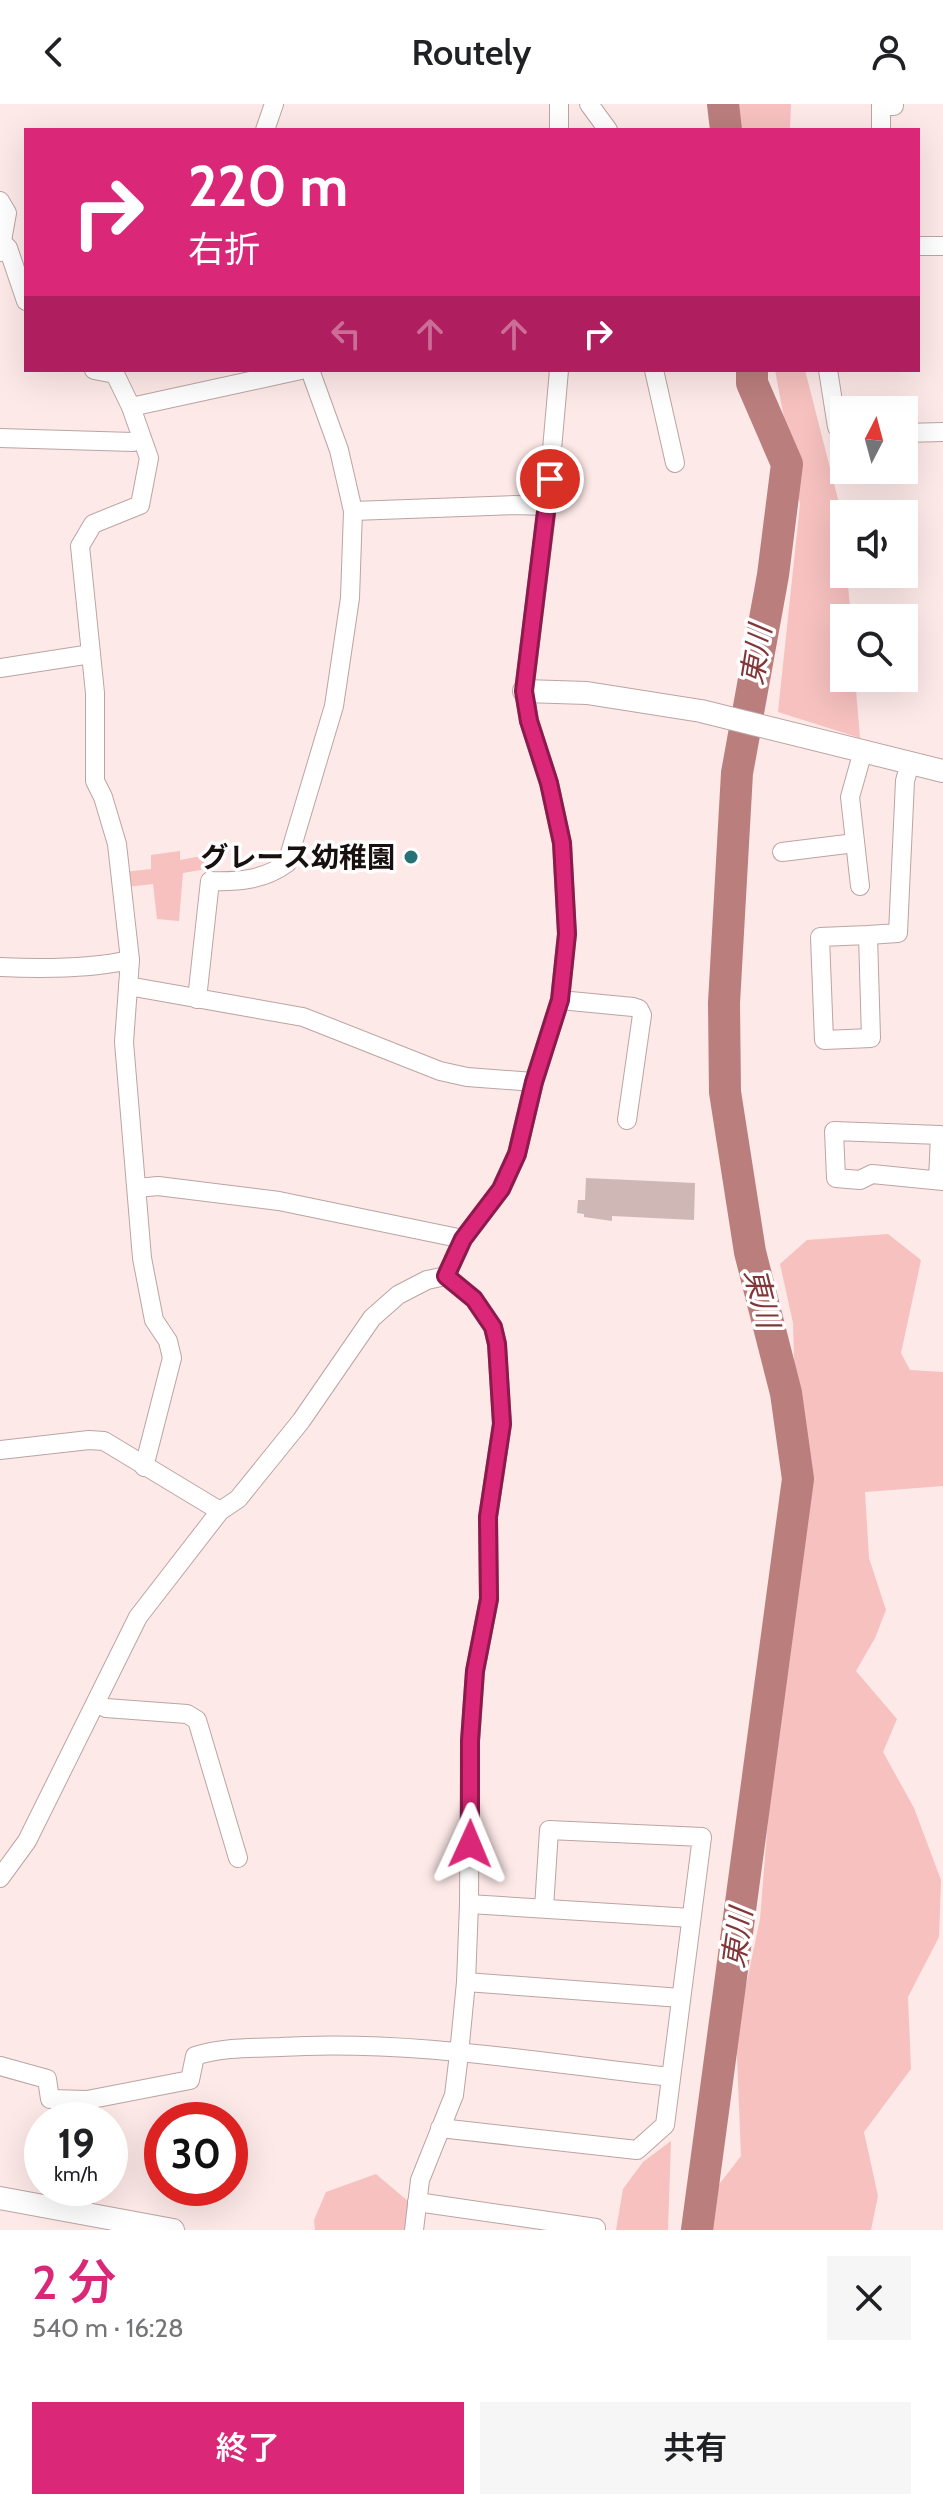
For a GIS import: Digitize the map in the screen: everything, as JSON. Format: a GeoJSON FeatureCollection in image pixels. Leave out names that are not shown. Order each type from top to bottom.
{"type":"FeatureCollection","features":[{"type":"Feature","properties":{"kind":"street"},"geometry":{"type":"LineString","coordinates":[[266,128],[274,104]]}},
{"type":"Feature","properties":{"kind":"street"},"geometry":{"type":"LineString","coordinates":[[559,104],[559,128]]}},
{"type":"Feature","properties":{"kind":"street"},"geometry":{"type":"LineString","coordinates":[[589,104],[607,128]]}},
{"type":"Feature","properties":{"kind":"street"},"geometry":{"type":"LineString","coordinates":[[881,128],[881,106],[894,104]]}},
{"type":"Feature","properties":{"kind":"street"},"geometry":{"type":"LineString","coordinates":[[24,208],[4,207],[1,248],[8,248],[24,295]]}},
{"type":"Feature","properties":{"kind":"street"},"geometry":{"type":"LineString","coordinates":[[920,246],[943,246]]}},
{"type":"Feature","properties":{"kind":"street"},"geometry":{"type":"LineString","coordinates":[[104,372],[115,374],[131,407],[149,458],[140,505],[93,524],[80,546],[95,693],[95,781],[117,844],[130,960],[124,1042],[142,1258],[154,1320],[168,1341],[172,1358],[144,1467]]}},
{"type":"Feature","properties":{"kind":"street"},"geometry":{"type":"LineString","coordinates":[[131,407],[292,372]]}},
{"type":"Feature","properties":{"kind":"street"},"geometry":{"type":"LineString","coordinates":[[197,999],[210,881],[238,882],[276,871],[287,863],[309,796],[337,691],[350,598],[353,511],[339,450],[311,372]]}},
{"type":"Feature","properties":{"kind":"street"},"geometry":{"type":"LineString","coordinates":[[446,1276],[463,1239],[501,1189],[511,1166],[560,1000],[567,934],[562,843],[549,783],[529,721],[524,691],[547,506],[559,372]]}},
{"type":"Feature","properties":{"kind":"street"},"geometry":{"type":"LineString","coordinates":[[654,372],[675,463]]}},
{"type":"Feature","properties":{"kind":"street"},"geometry":{"type":"LineString","coordinates":[[828,372],[832,396]]}},
{"type":"Feature","properties":{"kind":"street"},"geometry":{"type":"LineString","coordinates":[[918,433],[943,432]]}},
{"type":"Feature","properties":{"kind":"street"},"geometry":{"type":"LineString","coordinates":[[0,438],[133,442],[142,439]]}},
{"type":"Feature","properties":{"kind":"street"},"geometry":{"type":"LineString","coordinates":[[353,511],[547,506]]}},
{"type":"Feature","properties":{"kind":"street"},"geometry":{"type":"LineString","coordinates":[[0,668],[91,654]]}},
{"type":"Feature","properties":{"kind":"street"},"geometry":{"type":"LineString","coordinates":[[524,691],[587,693],[701,711],[943,771]]}},
{"type":"Feature","properties":{"kind":"street"},"geometry":{"type":"LineString","coordinates":[[860,886],[850,797],[863,751]]}},
{"type":"Feature","properties":{"kind":"street"},"geometry":{"type":"LineString","coordinates":[[868,935],[871,1038],[824,1040],[820,937],[898,933],[905,781],[910,763]]}},
{"type":"Feature","properties":{"kind":"street"},"geometry":{"type":"LineString","coordinates":[[782,852],[855,843]]}},
{"type":"Feature","properties":{"kind":"street"},"geometry":{"type":"LineString","coordinates":[[0,967],[130,960]]}},
{"type":"Feature","properties":{"kind":"street"},"geometry":{"type":"LineString","coordinates":[[128,986],[303,1017],[440,1071],[467,1077],[534,1082]]}},
{"type":"Feature","properties":{"kind":"street"},"geometry":{"type":"LineString","coordinates":[[560,1000],[639,1009],[642,1015],[627,1120]]}},
{"type":"Feature","properties":{"kind":"street"},"geometry":{"type":"LineString","coordinates":[[834,1131],[940,1135],[940,1181],[872,1174],[860,1180],[836,1178],[834,1131]]}},
{"type":"Feature","properties":{"kind":"street"},"geometry":{"type":"LineString","coordinates":[[137,1188],[158,1186],[279,1201],[463,1239]]}},
{"type":"Feature","properties":{"kind":"street"},"geometry":{"type":"LineString","coordinates":[[0,1878],[27,1841],[138,1617],[220,1511],[238,1499],[301,1421],[372,1318],[398,1295],[427,1280],[446,1276]]}},
{"type":"Feature","properties":{"kind":"street"},"geometry":{"type":"LineString","coordinates":[[414,2230],[420,2180],[454,2095],[459,2054],[469,1904],[470,1741],[475,1671],[489,1599],[488,1517],[502,1424],[497,1344],[493,1327],[474,1299],[446,1276]]}},
{"type":"Feature","properties":{"kind":"street"},"geometry":{"type":"LineString","coordinates":[[0,1450],[104,1441],[220,1511]]}},
{"type":"Feature","properties":{"kind":"street"},"geometry":{"type":"LineString","coordinates":[[96,1703],[106,1708],[187,1714],[197,1720],[238,1858]]}},
{"type":"Feature","properties":{"kind":"street"},"geometry":{"type":"LineString","coordinates":[[440,2128],[637,2150],[665,2125],[702,1837],[549,1830],[544,1908]]}},
{"type":"Feature","properties":{"kind":"street"},"geometry":{"type":"LineString","coordinates":[[469,1904],[691,1918]]}},
{"type":"Feature","properties":{"kind":"street"},"geometry":{"type":"LineString","coordinates":[[466,1982],[681,1998]]}},
{"type":"Feature","properties":{"kind":"street"},"geometry":{"type":"LineString","coordinates":[[0,2066],[47,2079],[50,2099],[87,2100],[190,2080],[195,2056],[213,2050],[347,2044],[671,2077]]}},
{"type":"Feature","properties":{"kind":"street"},"geometry":{"type":"LineString","coordinates":[[0,2198],[173,2230]]}},
{"type":"Feature","properties":{"kind":"street"},"geometry":{"type":"LineString","coordinates":[[417,2202],[596,2228]]}},
{"type":"Feature","properties":{"kind":"shaded area"},"geometry":{"type":"Polygon","coordinates":[[[734,104],[791,104],[790,128],[736,128],[734,104]]]}},
{"type":"Feature","properties":{"kind":"shaded area"},"geometry":{"type":"Polygon","coordinates":[[[775,372],[806,372],[830,468],[830,484],[834,484],[838,500],[830,500],[830,588],[848,588],[850,604],[830,604],[830,692],[856,692],[860,738],[778,712],[800,504],[775,372]]]}},
{"type":"Feature","properties":{"kind":"shaded area"},"geometry":{"type":"Polygon","coordinates":[[[180,851],[180,860],[202,856],[206,869],[183,873],[179,921],[157,919],[153,884],[127,887],[124,872],[151,869],[151,855],[180,851]]]}},
{"type":"Feature","properties":{"kind":"shaded area"},"geometry":{"type":"Polygon","coordinates":[[[888,1234],[921,1260],[901,1353],[910,1370],[943,1372],[943,1486],[865,1492],[869,1558],[886,1610],[875,1638],[856,1671],[897,1719],[883,1752],[914,1808],[941,1880],[939,1937],[908,1997],[911,2069],[864,2132],[878,2196],[871,2230],[712,2230],[710,2196],[741,2156],[736,2033],[760,1919],[770,1794],[799,1537],[793,1323],[780,1264],[807,1240],[888,1234]]]}},
{"type":"Feature","properties":{"kind":"shaded area"},"geometry":{"type":"Polygon","coordinates":[[[671,2141],[668,2230],[616,2230],[623,2189],[643,2162],[671,2141]]]}},
{"type":"Feature","properties":{"kind":"shaded area"},"geometry":{"type":"Polygon","coordinates":[[[376,2174],[416,2208],[413,2230],[315,2230],[314,2220],[326,2192],[376,2174]]]}},
{"type":"Feature","properties":{"kind":"building"},"geometry":{"type":"Polygon","coordinates":[[[586,1178],[695,1183],[694,1220],[612,1216],[612,1221],[584,1217],[584,1214],[577,1213],[578,1200],[585,1200],[586,1178]]]}},
{"type":"Feature","properties":{"kind":"waterway","name":"東川"},"geometry":{"type":"LineString","coordinates":[[723,104],[726,128]]}},
{"type":"Feature","properties":{"kind":"waterway","name":"東川"},"geometry":{"type":"LineString","coordinates":[[697,2230],[798,1479],[786,1393],[750,1252],[725,1092],[724,1003],[737,773],[773,575],[787,464],[752,383],[752,372]]}},
{"type":"Feature","properties":{"kind":"place","name":"グレース幼稚園"},"geometry":{"type":"Point","coordinates":[411,857]}},
{"type":"Feature","properties":{"kind":"route"},"geometry":{"type":"LineString","coordinates":[[470,1844],[470,1741],[475,1671],[489,1599],[488,1517],[502,1424],[497,1344],[493,1327],[474,1299],[446,1276],[463,1239],[501,1189],[517,1154],[534,1082],[560,1000],[567,934],[562,843],[549,783],[529,721],[524,691],[550,479]]}}]}
